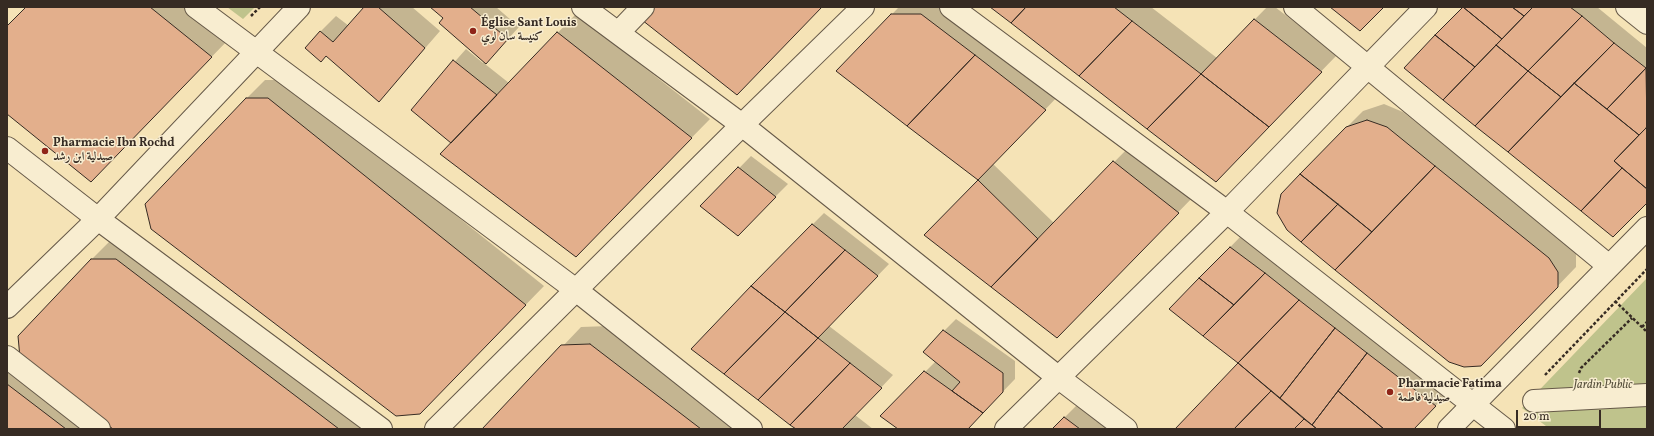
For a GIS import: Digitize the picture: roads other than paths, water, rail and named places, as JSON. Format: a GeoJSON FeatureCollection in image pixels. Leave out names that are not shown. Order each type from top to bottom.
{"type":"FeatureCollection","features":[{"type":"Feature","properties":{"kind":"street"},"geometry":{"type":"LineString","coordinates":[[196,7],[576,290],[751,429]]}},
{"type":"Feature","properties":{"kind":"street"},"geometry":{"type":"LineString","coordinates":[[7,306],[98,219],[299,7]]}},
{"type":"Feature","properties":{"kind":"street"},"geometry":{"type":"LineString","coordinates":[[583,7],[742,125],[1059,378],[1126,429]]}},
{"type":"Feature","properties":{"kind":"street"},"geometry":{"type":"LineString","coordinates":[[618,33],[643,7]]}},
{"type":"Feature","properties":{"kind":"street"},"geometry":{"type":"LineString","coordinates":[[436,429],[863,7]]}},
{"type":"Feature","properties":{"kind":"street"},"geometry":{"type":"LineString","coordinates":[[951,7],[1227,212],[1504,429]]}},
{"type":"Feature","properties":{"kind":"street"},"geometry":{"type":"LineString","coordinates":[[1295,7],[1368,68],[1601,274]]}},
{"type":"Feature","properties":{"kind":"street"},"geometry":{"type":"LineString","coordinates":[[1006,429],[1227,212],[1426,7]]}},
{"type":"Feature","properties":{"kind":"street"},"geometry":{"type":"LineString","coordinates":[[1627,7],[1647,23]]}},
{"type":"Feature","properties":{"kind":"street"},"geometry":{"type":"LineString","coordinates":[[7,148],[98,219],[381,429]]}},
{"type":"Feature","properties":{"kind":"street"},"geometry":{"type":"LineString","coordinates":[[1449,429],[1647,228]]}},
{"type":"Feature","properties":{"kind":"street"},"geometry":{"type":"LineString","coordinates":[[7,357],[99,429]]}},
{"type":"Feature","properties":{"kind":"street"},"geometry":{"type":"LineString","coordinates":[[1534,401],[1647,395]]}},
{"type":"Feature","properties":{"kind":"place","name":"Église Sant Louis كنيسة سان لوي"},"geometry":{"type":"Point","coordinates":[473,31]}},
{"type":"Feature","properties":{"kind":"place","name":"Pharmacie Ibn Rochd صيدلية ابن رشد"},"geometry":{"type":"Point","coordinates":[45,151]}},
{"type":"Feature","properties":{"kind":"place","name":"Pharmacie Fatima صيدلية فاطمة"},"geometry":{"type":"Point","coordinates":[1390,392]}},
{"type":"Feature","properties":{"kind":"park label","name":"Jardin Public"},"geometry":{"type":"Point","coordinates":[1603,386]}}]}
